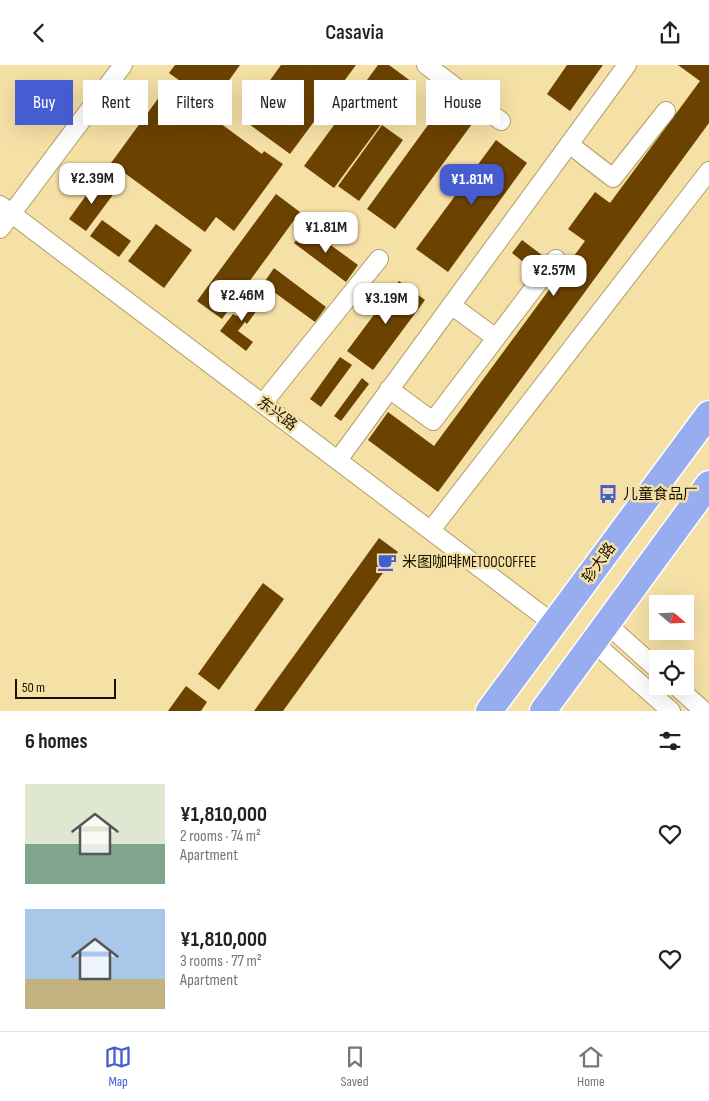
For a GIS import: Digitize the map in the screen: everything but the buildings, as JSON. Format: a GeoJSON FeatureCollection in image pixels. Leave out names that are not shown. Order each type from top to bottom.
{"type":"FeatureCollection","features":[{"type":"Feature","properties":{"kind":"highway","name":"轸大路"},"geometry":{"type":"LineString","coordinates":[[489,711],[709,414]]}},
{"type":"Feature","properties":{"kind":"highway"},"geometry":{"type":"LineString","coordinates":[[543,711],[709,484]]}},
{"type":"Feature","properties":{"kind":"street"},"geometry":{"type":"LineString","coordinates":[[0,229],[6,209],[123,65]]}},
{"type":"Feature","properties":{"kind":"street"},"geometry":{"type":"LineString","coordinates":[[426,65],[501,121]]}},
{"type":"Feature","properties":{"kind":"street"},"geometry":{"type":"LineString","coordinates":[[338,460],[627,65]]}},
{"type":"Feature","properties":{"kind":"street"},"geometry":{"type":"LineString","coordinates":[[569,144],[613,178],[666,111]]}},
{"type":"Feature","properties":{"kind":"street"},"geometry":{"type":"LineString","coordinates":[[431,530],[709,171]]}},
{"type":"Feature","properties":{"kind":"street","name":"东兴路"},"geometry":{"type":"LineString","coordinates":[[6,209],[554,623]]}},
{"type":"Feature","properties":{"kind":"street"},"geometry":{"type":"LineString","coordinates":[[263,403],[379,259]]}},
{"type":"Feature","properties":{"kind":"street"},"geometry":{"type":"LineString","coordinates":[[389,389],[433,421],[556,259]]}},
{"type":"Feature","properties":{"kind":"street"},"geometry":{"type":"LineString","coordinates":[[451,305],[496,338]]}},
{"type":"Feature","properties":{"kind":"street"},"geometry":{"type":"LineString","coordinates":[[600,633],[649,664]]}},
{"type":"Feature","properties":{"kind":"street"},"geometry":{"type":"LineString","coordinates":[[600,633],[671,711]]}},
{"type":"Feature","properties":{"kind":"street"},"geometry":{"type":"LineString","coordinates":[[686,695],[704,711]]}},
{"type":"Feature","properties":{"kind":"place","name":"儿童食品厂"},"geometry":{"type":"Point","coordinates":[608,494]}},
{"type":"Feature","properties":{"kind":"place","name":"米图咖啡METOOCOFFEE"},"geometry":{"type":"Point","coordinates":[387,562]}}]}
